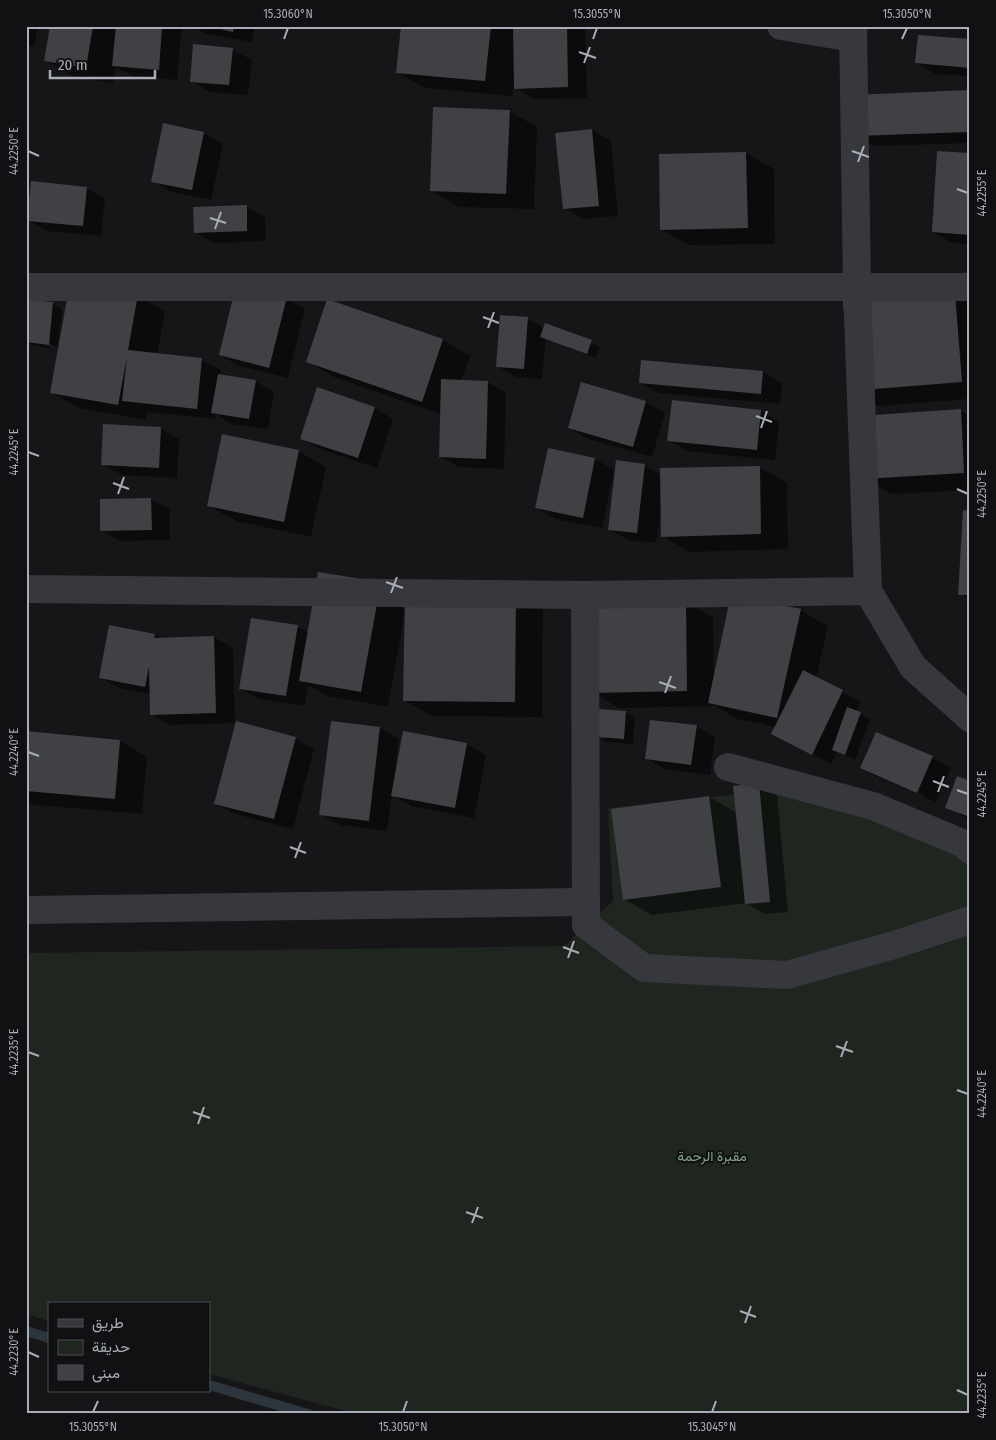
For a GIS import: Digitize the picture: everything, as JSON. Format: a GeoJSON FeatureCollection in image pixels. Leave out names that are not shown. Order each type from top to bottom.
{"type":"FeatureCollection","features":[{"type":"Feature","properties":{"kind":"street"},"geometry":{"type":"LineString","coordinates":[[781,26],[853,32],[858,287],[868,591],[914,667],[970,718]]}},
{"type":"Feature","properties":{"kind":"street"},"geometry":{"type":"LineString","coordinates":[[26,287],[970,287]]}},
{"type":"Feature","properties":{"kind":"street"},"geometry":{"type":"LineString","coordinates":[[26,589],[585,595],[868,591]]}},
{"type":"Feature","properties":{"kind":"street"},"geometry":{"type":"LineString","coordinates":[[585,595],[586,925],[644,968],[787,975],[970,920]]}},
{"type":"Feature","properties":{"kind":"street"},"geometry":{"type":"LineString","coordinates":[[728,767],[873,806],[962,843],[970,850]]}},
{"type":"Feature","properties":{"kind":"street"},"geometry":{"type":"LineString","coordinates":[[26,910],[585,902]]}},
{"type":"Feature","properties":{"kind":"green space","name":"مقبرة الرحمة"},"geometry":{"type":"Polygon","coordinates":[[[787,789],[970,853],[970,1414],[356,1414],[210,1374],[210,1302],[48,1302],[48,1321],[26,1314],[26,953],[564,946],[613,901],[608,808],[787,789]]]}},
{"type":"Feature","properties":{"kind":"building"},"geometry":{"type":"Polygon","coordinates":[[[50,26],[93,26],[86,68],[44,61],[50,26]]]}},
{"type":"Feature","properties":{"kind":"building"},"geometry":{"type":"Polygon","coordinates":[[[116,26],[162,26],[159,70],[112,66],[116,26]]]}},
{"type":"Feature","properties":{"kind":"building"},"geometry":{"type":"Polygon","coordinates":[[[208,26],[234,26],[233,32],[208,26]]]}},
{"type":"Feature","properties":{"kind":"building"},"geometry":{"type":"Polygon","coordinates":[[[401,26],[491,26],[485,81],[396,73],[401,26]]]}},
{"type":"Feature","properties":{"kind":"building"},"geometry":{"type":"Polygon","coordinates":[[[513,26],[567,26],[568,87],[514,89],[513,26]]]}},
{"type":"Feature","properties":{"kind":"building"},"geometry":{"type":"Polygon","coordinates":[[[918,35],[970,39],[970,68],[915,63],[918,35]]]}},
{"type":"Feature","properties":{"kind":"building"},"geometry":{"type":"Polygon","coordinates":[[[193,44],[233,48],[229,85],[190,82],[193,44]]]}},
{"type":"Feature","properties":{"kind":"building"},"geometry":{"type":"Polygon","coordinates":[[[970,90],[970,132],[854,136],[852,95],[970,90]]]}},
{"type":"Feature","properties":{"kind":"building"},"geometry":{"type":"Polygon","coordinates":[[[433,107],[510,110],[506,194],[430,191],[433,107]]]}},
{"type":"Feature","properties":{"kind":"building"},"geometry":{"type":"Polygon","coordinates":[[[163,123],[204,132],[192,190],[151,182],[163,123]]]}},
{"type":"Feature","properties":{"kind":"building"},"geometry":{"type":"Polygon","coordinates":[[[592,129],[599,206],[563,209],[555,133],[592,129]]]}},
{"type":"Feature","properties":{"kind":"building"},"geometry":{"type":"Polygon","coordinates":[[[937,151],[970,153],[970,235],[932,232],[937,151]]]}},
{"type":"Feature","properties":{"kind":"building"},"geometry":{"type":"Polygon","coordinates":[[[746,152],[748,228],[660,230],[659,154],[746,152]]]}},
{"type":"Feature","properties":{"kind":"building"},"geometry":{"type":"Polygon","coordinates":[[[31,181],[87,187],[83,226],[27,221],[31,181]]]}},
{"type":"Feature","properties":{"kind":"building"},"geometry":{"type":"Polygon","coordinates":[[[247,205],[247,231],[194,233],[193,207],[247,205]]]}},
{"type":"Feature","properties":{"kind":"building"},"geometry":{"type":"Polygon","coordinates":[[[954,280],[962,382],[850,391],[842,289],[954,280]]]}},
{"type":"Feature","properties":{"kind":"building"},"geometry":{"type":"Polygon","coordinates":[[[70,282],[138,294],[128,350],[202,358],[197,409],[122,401],[127,357],[118,405],[50,393],[70,282]]]}},
{"type":"Feature","properties":{"kind":"building"},"geometry":{"type":"Polygon","coordinates":[[[236,285],[287,297],[269,368],[219,355],[236,285]]]}},
{"type":"Feature","properties":{"kind":"building"},"geometry":{"type":"Polygon","coordinates":[[[327,299],[443,339],[422,402],[306,362],[327,299]]]}},
{"type":"Feature","properties":{"kind":"building"},"geometry":{"type":"Polygon","coordinates":[[[26,300],[53,302],[49,345],[26,342],[26,300]]]}},
{"type":"Feature","properties":{"kind":"building"},"geometry":{"type":"Polygon","coordinates":[[[500,315],[528,317],[524,369],[496,367],[500,315]]]}},
{"type":"Feature","properties":{"kind":"building"},"geometry":{"type":"Polygon","coordinates":[[[545,323],[592,340],[587,354],[540,337],[545,323]]]}},
{"type":"Feature","properties":{"kind":"building"},"geometry":{"type":"Polygon","coordinates":[[[641,360],[763,371],[761,394],[639,383],[641,360]]]}},
{"type":"Feature","properties":{"kind":"building"},"geometry":{"type":"Polygon","coordinates":[[[218,374],[256,380],[249,419],[211,413],[218,374]]]}},
{"type":"Feature","properties":{"kind":"building"},"geometry":{"type":"Polygon","coordinates":[[[441,379],[488,381],[486,459],[439,457],[441,379]]]}},
{"type":"Feature","properties":{"kind":"building"},"geometry":{"type":"Polygon","coordinates":[[[581,382],[646,401],[633,447],[568,428],[581,382]]]}},
{"type":"Feature","properties":{"kind":"building"},"geometry":{"type":"Polygon","coordinates":[[[317,387],[375,407],[358,458],[300,439],[317,387]]]}},
{"type":"Feature","properties":{"kind":"building"},"geometry":{"type":"Polygon","coordinates":[[[672,400],[761,410],[757,450],[667,441],[672,400]]]}},
{"type":"Feature","properties":{"kind":"building"},"geometry":{"type":"Polygon","coordinates":[[[961,409],[964,473],[863,479],[859,416],[961,409]]]}},
{"type":"Feature","properties":{"kind":"building"},"geometry":{"type":"Polygon","coordinates":[[[103,424],[161,427],[159,468],[101,465],[103,424]]]}},
{"type":"Feature","properties":{"kind":"building"},"geometry":{"type":"Polygon","coordinates":[[[222,434],[299,450],[284,522],[207,506],[222,434]]]}},
{"type":"Feature","properties":{"kind":"building"},"geometry":{"type":"Polygon","coordinates":[[[548,448],[595,458],[583,518],[535,508],[548,448]]]}},
{"type":"Feature","properties":{"kind":"building"},"geometry":{"type":"Polygon","coordinates":[[[616,460],[645,464],[637,533],[608,530],[616,460]]]}},
{"type":"Feature","properties":{"kind":"building"},"geometry":{"type":"Polygon","coordinates":[[[760,466],[761,534],[661,537],[660,468],[760,466]]]}},
{"type":"Feature","properties":{"kind":"building"},"geometry":{"type":"Polygon","coordinates":[[[151,498],[152,530],[100,531],[100,499],[151,498]]]}},
{"type":"Feature","properties":{"kind":"building"},"geometry":{"type":"Polygon","coordinates":[[[963,510],[970,511],[970,595],[958,595],[963,510]]]}},
{"type":"Feature","properties":{"kind":"building"},"geometry":{"type":"Polygon","coordinates":[[[318,572],[381,582],[361,692],[299,681],[318,572]]]}},
{"type":"Feature","properties":{"kind":"building"},"geometry":{"type":"Polygon","coordinates":[[[405,588],[516,590],[515,702],[403,701],[405,588]]]}},
{"type":"Feature","properties":{"kind":"building"},"geometry":{"type":"Polygon","coordinates":[[[731,594],[801,609],[777,718],[708,703],[731,594]]]}},
{"type":"Feature","properties":{"kind":"building"},"geometry":{"type":"Polygon","coordinates":[[[686,600],[687,691],[590,693],[589,602],[686,600]]]}},
{"type":"Feature","properties":{"kind":"building"},"geometry":{"type":"Polygon","coordinates":[[[251,618],[298,625],[286,696],[239,689],[251,618]]]}},
{"type":"Feature","properties":{"kind":"building"},"geometry":{"type":"Polygon","coordinates":[[[109,625],[155,634],[154,638],[214,636],[216,713],[150,715],[149,667],[145,687],[99,678],[109,625]]]}},
{"type":"Feature","properties":{"kind":"building"},"geometry":{"type":"Polygon","coordinates":[[[803,670],[843,690],[812,755],[771,734],[803,670]]]}},
{"type":"Feature","properties":{"kind":"building"},"geometry":{"type":"Polygon","coordinates":[[[847,707],[861,712],[845,755],[832,750],[847,707]]]}},
{"type":"Feature","properties":{"kind":"building"},"geometry":{"type":"Polygon","coordinates":[[[598,709],[626,711],[624,739],[596,737],[598,709]]]}},
{"type":"Feature","properties":{"kind":"building"},"geometry":{"type":"Polygon","coordinates":[[[650,720],[697,725],[691,765],[645,759],[650,720]]]}},
{"type":"Feature","properties":{"kind":"building"},"geometry":{"type":"Polygon","coordinates":[[[236,721],[296,737],[274,819],[214,804],[236,721]]]}},
{"type":"Feature","properties":{"kind":"building"},"geometry":{"type":"Polygon","coordinates":[[[331,721],[380,727],[369,821],[319,815],[331,721]]]}},
{"type":"Feature","properties":{"kind":"building"},"geometry":{"type":"Polygon","coordinates":[[[26,731],[120,740],[115,799],[26,791],[26,731]]]}},
{"type":"Feature","properties":{"kind":"building"},"geometry":{"type":"Polygon","coordinates":[[[403,731],[467,743],[455,808],[391,796],[403,731]]]}},
{"type":"Feature","properties":{"kind":"building"},"geometry":{"type":"Polygon","coordinates":[[[876,732],[933,756],[917,793],[860,768],[876,732]]]}},
{"type":"Feature","properties":{"kind":"building"},"geometry":{"type":"Polygon","coordinates":[[[957,776],[970,781],[970,817],[945,808],[957,776]]]}},
{"type":"Feature","properties":{"kind":"building"},"geometry":{"type":"Polygon","coordinates":[[[759,783],[770,902],[745,904],[733,786],[759,783]]]}},
{"type":"Feature","properties":{"kind":"building"},"geometry":{"type":"Polygon","coordinates":[[[709,796],[721,887],[623,900],[611,809],[709,796]]]}},
{"type":"Feature","properties":{"kind":"waterway"},"geometry":{"type":"LineString","coordinates":[[26,1331],[48,1338]]}},
{"type":"Feature","properties":{"kind":"waterway"},"geometry":{"type":"LineString","coordinates":[[210,1385],[308,1414]]}}]}
